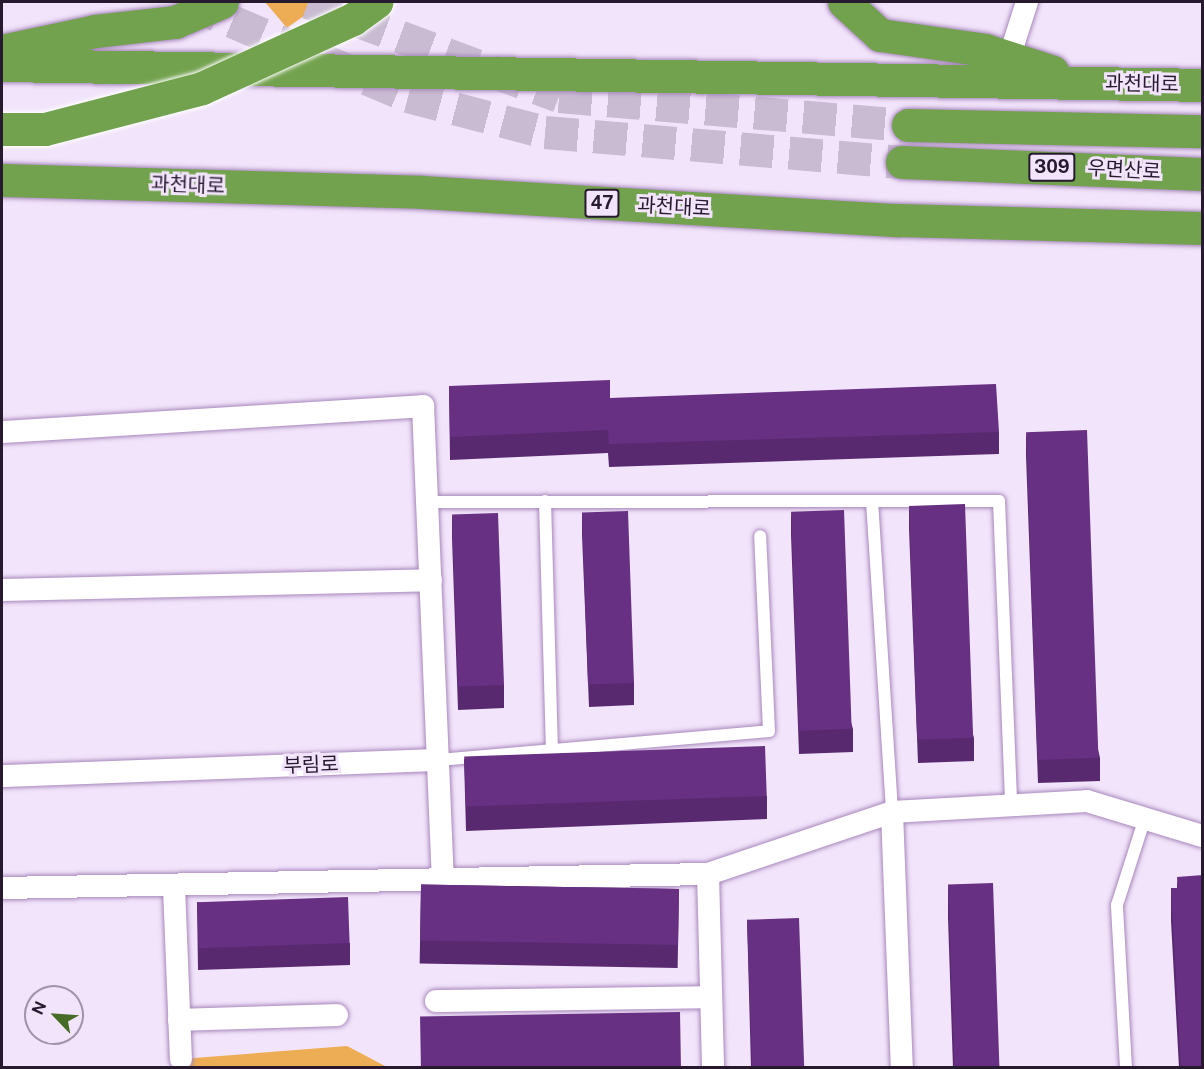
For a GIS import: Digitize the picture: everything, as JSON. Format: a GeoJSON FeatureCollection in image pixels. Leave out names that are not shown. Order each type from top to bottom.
{"type":"FeatureCollection","features":[{"type":"Feature","properties":{"kind":"highway"},"geometry":{"type":"LineString","coordinates":[[2,51],[95,31],[175,22],[222,2]]}},
{"type":"Feature","properties":{"kind":"highway"},"geometry":{"type":"LineString","coordinates":[[2,129],[45,129],[202,88],[353,19],[376,2]]}},
{"type":"Feature","properties":{"kind":"highway"},"geometry":{"type":"LineString","coordinates":[[844,2],[880,34],[1009,57],[1083,83]]}},
{"type":"Feature","properties":{"kind":"highway","name":"과천대로"},"geometry":{"type":"LineString","coordinates":[[2,65],[1203,85]]}},
{"type":"Feature","properties":{"kind":"highway","name":"우면산로"},"geometry":{"type":"LineString","coordinates":[[908,125],[1203,131]]}},
{"type":"Feature","properties":{"kind":"highway","name":"우면산로"},"geometry":{"type":"LineString","coordinates":[[902,162],[1203,174]]}},
{"type":"Feature","properties":{"kind":"highway","name":"과천대로"},"geometry":{"type":"LineString","coordinates":[[2,180],[421,192],[897,220],[1203,228]]}},
{"type":"Feature","properties":{"kind":"street"},"geometry":{"type":"LineString","coordinates":[[1009,57],[1026,2]]}},
{"type":"Feature","properties":{"kind":"street"},"geometry":{"type":"LineString","coordinates":[[2,432],[423,406],[443,880]]}},
{"type":"Feature","properties":{"kind":"street"},"geometry":{"type":"LineString","coordinates":[[2,590],[431,580]]}},
{"type":"Feature","properties":{"kind":"street","name":"부림로"},"geometry":{"type":"LineString","coordinates":[[2,776],[439,760]]}},
{"type":"Feature","properties":{"kind":"street"},"geometry":{"type":"LineString","coordinates":[[2,888],[174,887],[708,874],[892,812],[1087,801],[1203,836]]}},
{"type":"Feature","properties":{"kind":"street"},"geometry":{"type":"LineString","coordinates":[[892,812],[902,1068]]}},
{"type":"Feature","properties":{"kind":"street"},"geometry":{"type":"LineString","coordinates":[[708,874],[713,1068]]}},
{"type":"Feature","properties":{"kind":"street"},"geometry":{"type":"LineString","coordinates":[[174,887],[181,1059]]}},
{"type":"Feature","properties":{"kind":"street"},"geometry":{"type":"LineString","coordinates":[[436,1001],[711,997]]}},
{"type":"Feature","properties":{"kind":"street"},"geometry":{"type":"LineString","coordinates":[[179,1020],[337,1015]]}},
{"type":"Feature","properties":{"kind":"lane"},"geometry":{"type":"LineString","coordinates":[[545,501],[552,750]]}},
{"type":"Feature","properties":{"kind":"lane"},"geometry":{"type":"LineString","coordinates":[[872,501],[892,812]]}},
{"type":"Feature","properties":{"kind":"lane"},"geometry":{"type":"LineString","coordinates":[[427,502],[999,501],[1011,805]]}},
{"type":"Feature","properties":{"kind":"lane"},"geometry":{"type":"LineString","coordinates":[[439,760],[769,731],[760,536]]}},
{"type":"Feature","properties":{"kind":"lane"},"geometry":{"type":"LineString","coordinates":[[1126,1068],[1117,905],[1145,818]]}},
{"type":"Feature","properties":{"kind":"shaded area"},"geometry":{"type":"Polygon","coordinates":[[[265,2],[323,2],[287,28],[265,2]]]}},
{"type":"Feature","properties":{"kind":"shaded area"},"geometry":{"type":"Polygon","coordinates":[[[347,1046],[387,1067],[178,1068],[181,1059],[347,1046]]]}},
{"type":"Feature","properties":{"kind":"building"},"geometry":{"type":"Polygon","coordinates":[[[610,380],[610,398],[996,384],[999,432],[609,444],[608,430],[450,437],[449,386],[610,380]]]}},
{"type":"Feature","properties":{"kind":"building"},"geometry":{"type":"Polygon","coordinates":[[[1087,430],[1098,758],[1037,760],[1026,432],[1087,430]]]}},
{"type":"Feature","properties":{"kind":"building"},"geometry":{"type":"Polygon","coordinates":[[[965,504],[973,738],[917,740],[909,506],[965,504]]]}},
{"type":"Feature","properties":{"kind":"building"},"geometry":{"type":"Polygon","coordinates":[[[844,510],[852,729],[799,731],[791,512],[844,510]]]}},
{"type":"Feature","properties":{"kind":"building"},"geometry":{"type":"Polygon","coordinates":[[[628,511],[634,683],[588,685],[582,513],[628,511]]]}},
{"type":"Feature","properties":{"kind":"building"},"geometry":{"type":"Polygon","coordinates":[[[498,513],[504,685],[458,687],[452,515],[498,513]]]}},
{"type":"Feature","properties":{"kind":"building"},"geometry":{"type":"Polygon","coordinates":[[[765,746],[767,796],[466,806],[464,757],[765,746]]]}},
{"type":"Feature","properties":{"kind":"building"},"geometry":{"type":"Polygon","coordinates":[[[1203,875],[1203,1068],[1181,1068],[1171,888],[1178,888],[1177,877],[1203,875]]]}},
{"type":"Feature","properties":{"kind":"building"},"geometry":{"type":"Polygon","coordinates":[[[993,883],[999,1068],[954,1068],[948,885],[993,883]]]}},
{"type":"Feature","properties":{"kind":"building"},"geometry":{"type":"Polygon","coordinates":[[[421,884],[679,889],[678,945],[420,940],[421,884]]]}},
{"type":"Feature","properties":{"kind":"building"},"geometry":{"type":"Polygon","coordinates":[[[348,897],[350,943],[199,948],[197,902],[348,897]]]}},
{"type":"Feature","properties":{"kind":"building"},"geometry":{"type":"Polygon","coordinates":[[[799,918],[804,1068],[752,1068],[747,920],[799,918]]]}},
{"type":"Feature","properties":{"kind":"building"},"geometry":{"type":"Polygon","coordinates":[[[680,1012],[681,1068],[421,1068],[420,1017],[680,1012]]]}},
{"type":"Feature","properties":{"kind":"tunnel"},"geometry":{"type":"LineString","coordinates":[[187,2],[408,96],[545,132],[902,162]]}},
{"type":"Feature","properties":{"kind":"tunnel"},"geometry":{"type":"LineString","coordinates":[[308,2],[559,96],[908,125]]}}]}
